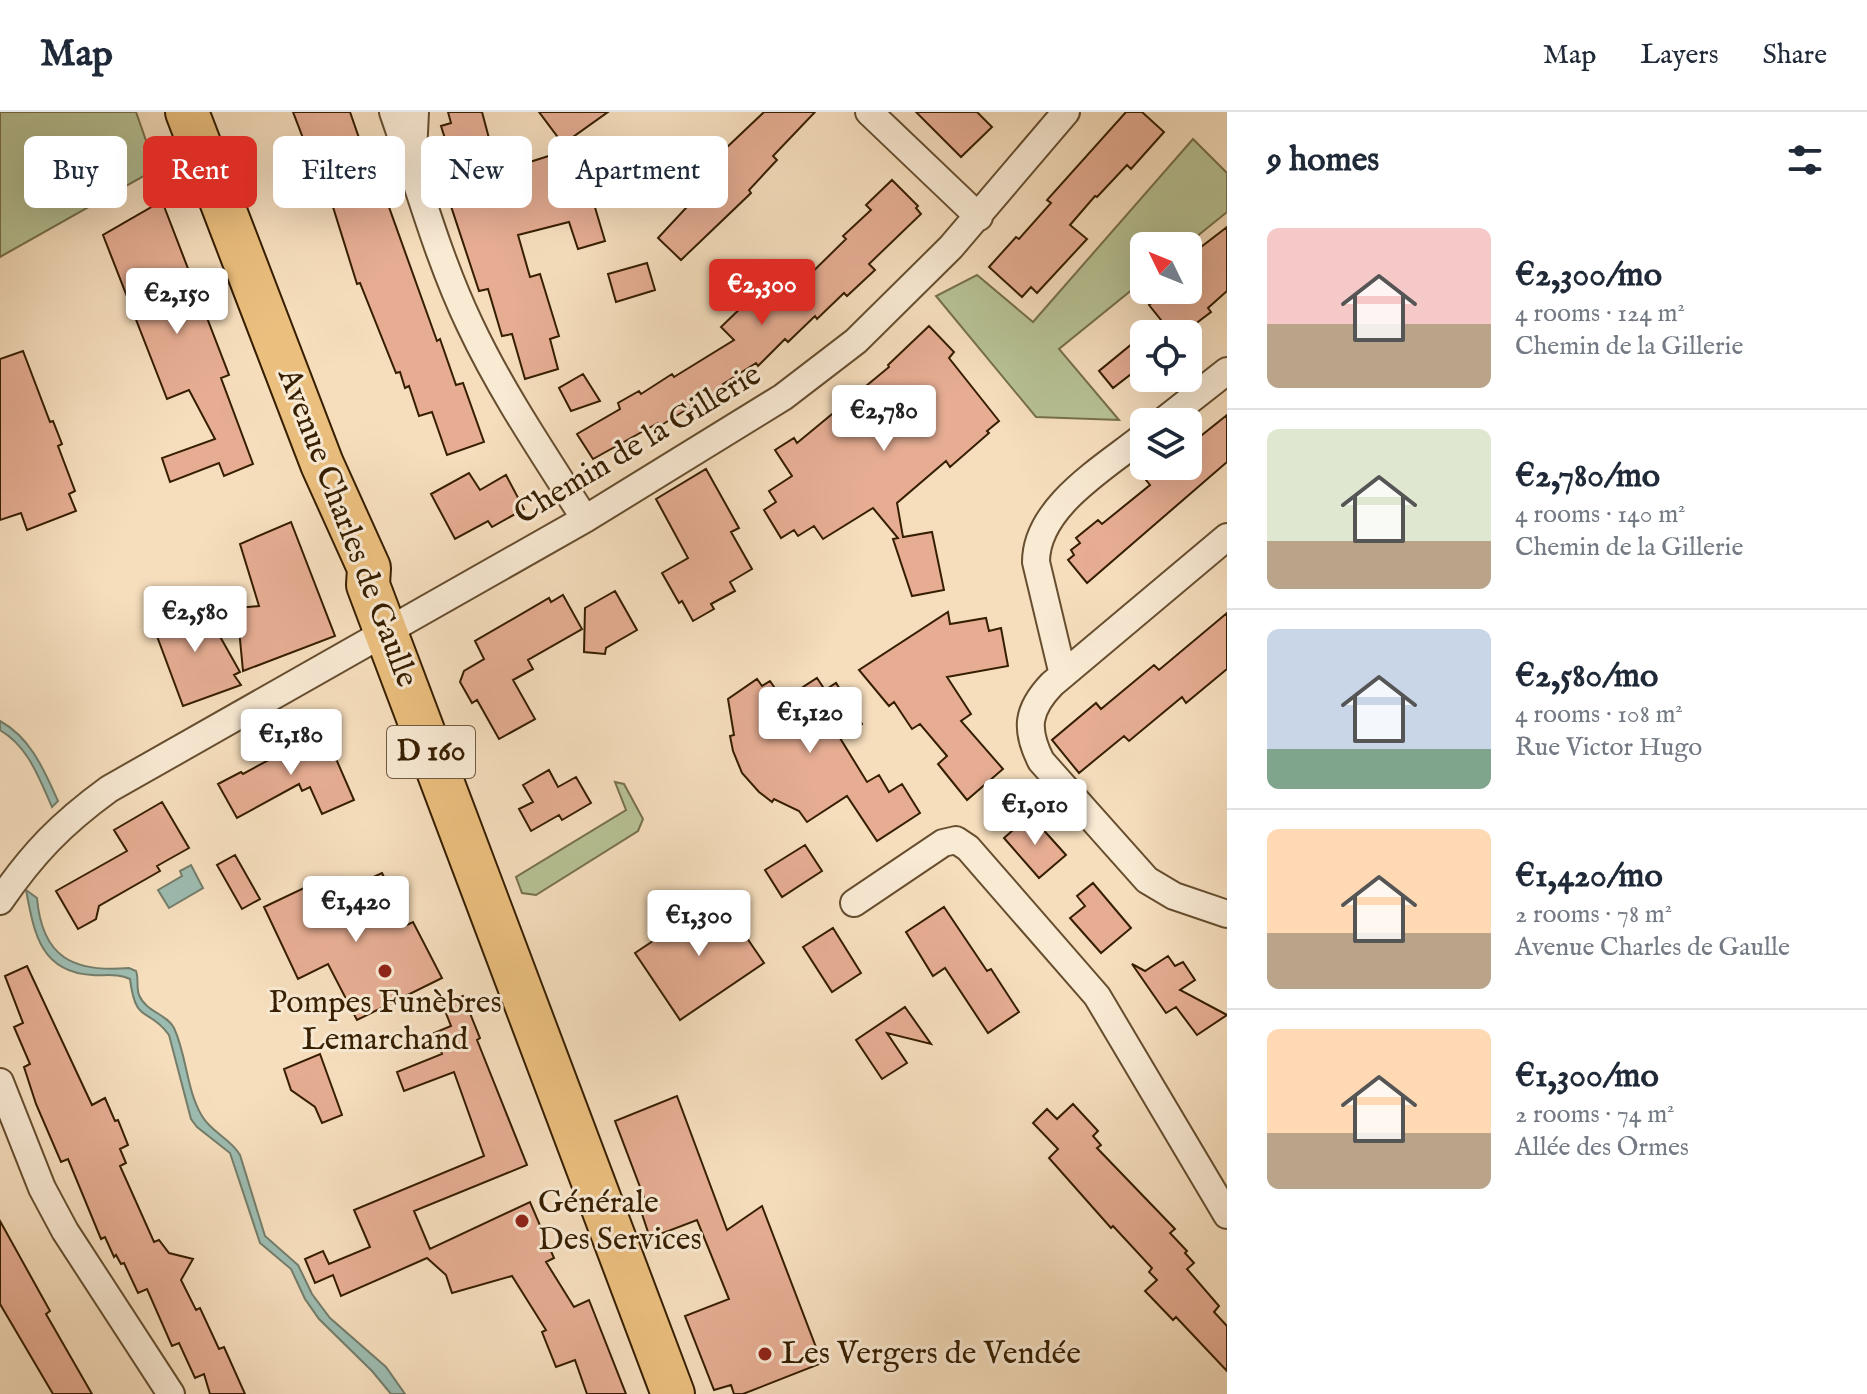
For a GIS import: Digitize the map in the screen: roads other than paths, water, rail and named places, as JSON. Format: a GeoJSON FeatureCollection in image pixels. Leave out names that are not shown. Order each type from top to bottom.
{"type":"FeatureCollection","features":[{"type":"Feature","properties":{"kind":"main road","name":"Avenue Charles de Gaulle"},"geometry":{"type":"LineString","coordinates":[[187,112],[322,464],[369,568],[368,585],[673,1394]]}},
{"type":"Feature","properties":{"kind":"street"},"geometry":{"type":"LineString","coordinates":[[393,112],[412,165],[417,190],[470,325],[521,420],[585,519]]}},
{"type":"Feature","properties":{"kind":"street"},"geometry":{"type":"LineString","coordinates":[[412,165],[415,112]]}},
{"type":"Feature","properties":{"kind":"street"},"geometry":{"type":"LineString","coordinates":[[869,112],[979,217]]}},
{"type":"Feature","properties":{"kind":"street","name":"Chemin de la Gillerie"},"geometry":{"type":"LineString","coordinates":[[0,901],[41,846],[69,818],[109,789],[585,519],[808,379],[856,341],[979,217],[1066,112]]}},
{"type":"Feature","properties":{"kind":"street"},"geometry":{"type":"LineString","coordinates":[[1180,408],[1227,371]]}},
{"type":"Feature","properties":{"kind":"street"},"geometry":{"type":"LineString","coordinates":[[1063,675],[1036,562],[1036,546],[1042,529],[1066,498],[1130,447]]}},
{"type":"Feature","properties":{"kind":"street"},"geometry":{"type":"LineString","coordinates":[[1227,537],[1038,699],[1033,709],[1030,741],[1041,761],[1147,880],[1174,896],[1227,914]]}},
{"type":"Feature","properties":{"kind":"street"},"geometry":{"type":"LineString","coordinates":[[854,903],[943,843],[956,840],[968,848],[1097,996],[1227,1215]]}},
{"type":"Feature","properties":{"kind":"street"},"geometry":{"type":"LineString","coordinates":[[0,1082],[42,1188],[65,1231],[171,1394]]}},
{"type":"Feature","properties":{"kind":"water"},"geometry":{"type":"Polygon","coordinates":[[[0,721],[20,736],[35,756],[58,801],[52,807],[32,764],[18,745],[0,730],[0,721]]]}},
{"type":"Feature","properties":{"kind":"water"},"geometry":{"type":"Polygon","coordinates":[[[191,865],[203,888],[169,908],[158,890],[182,876],[180,871],[191,865]]]}},
{"type":"Feature","properties":{"kind":"water"},"geometry":{"type":"Polygon","coordinates":[[[26,890],[37,898],[46,935],[64,957],[92,967],[136,971],[142,1001],[174,1028],[202,1116],[240,1155],[265,1236],[298,1265],[312,1294],[330,1318],[386,1367],[405,1394],[391,1394],[319,1319],[305,1299],[291,1269],[260,1243],[230,1153],[191,1119],[169,1035],[162,1026],[139,1010],[130,979],[75,972],[50,958],[32,921],[26,890]]]}},
{"type":"Feature","properties":{"kind":"place","name":"Pompes Funèbres Lemarchand"},"geometry":{"type":"Point","coordinates":[385,971]}},
{"type":"Feature","properties":{"kind":"place","name":"Générale Des Services"},"geometry":{"type":"Point","coordinates":[522,1221]}},
{"type":"Feature","properties":{"kind":"place","name":"Les Vergers de Vendée"},"geometry":{"type":"Point","coordinates":[765,1354]}}]}
